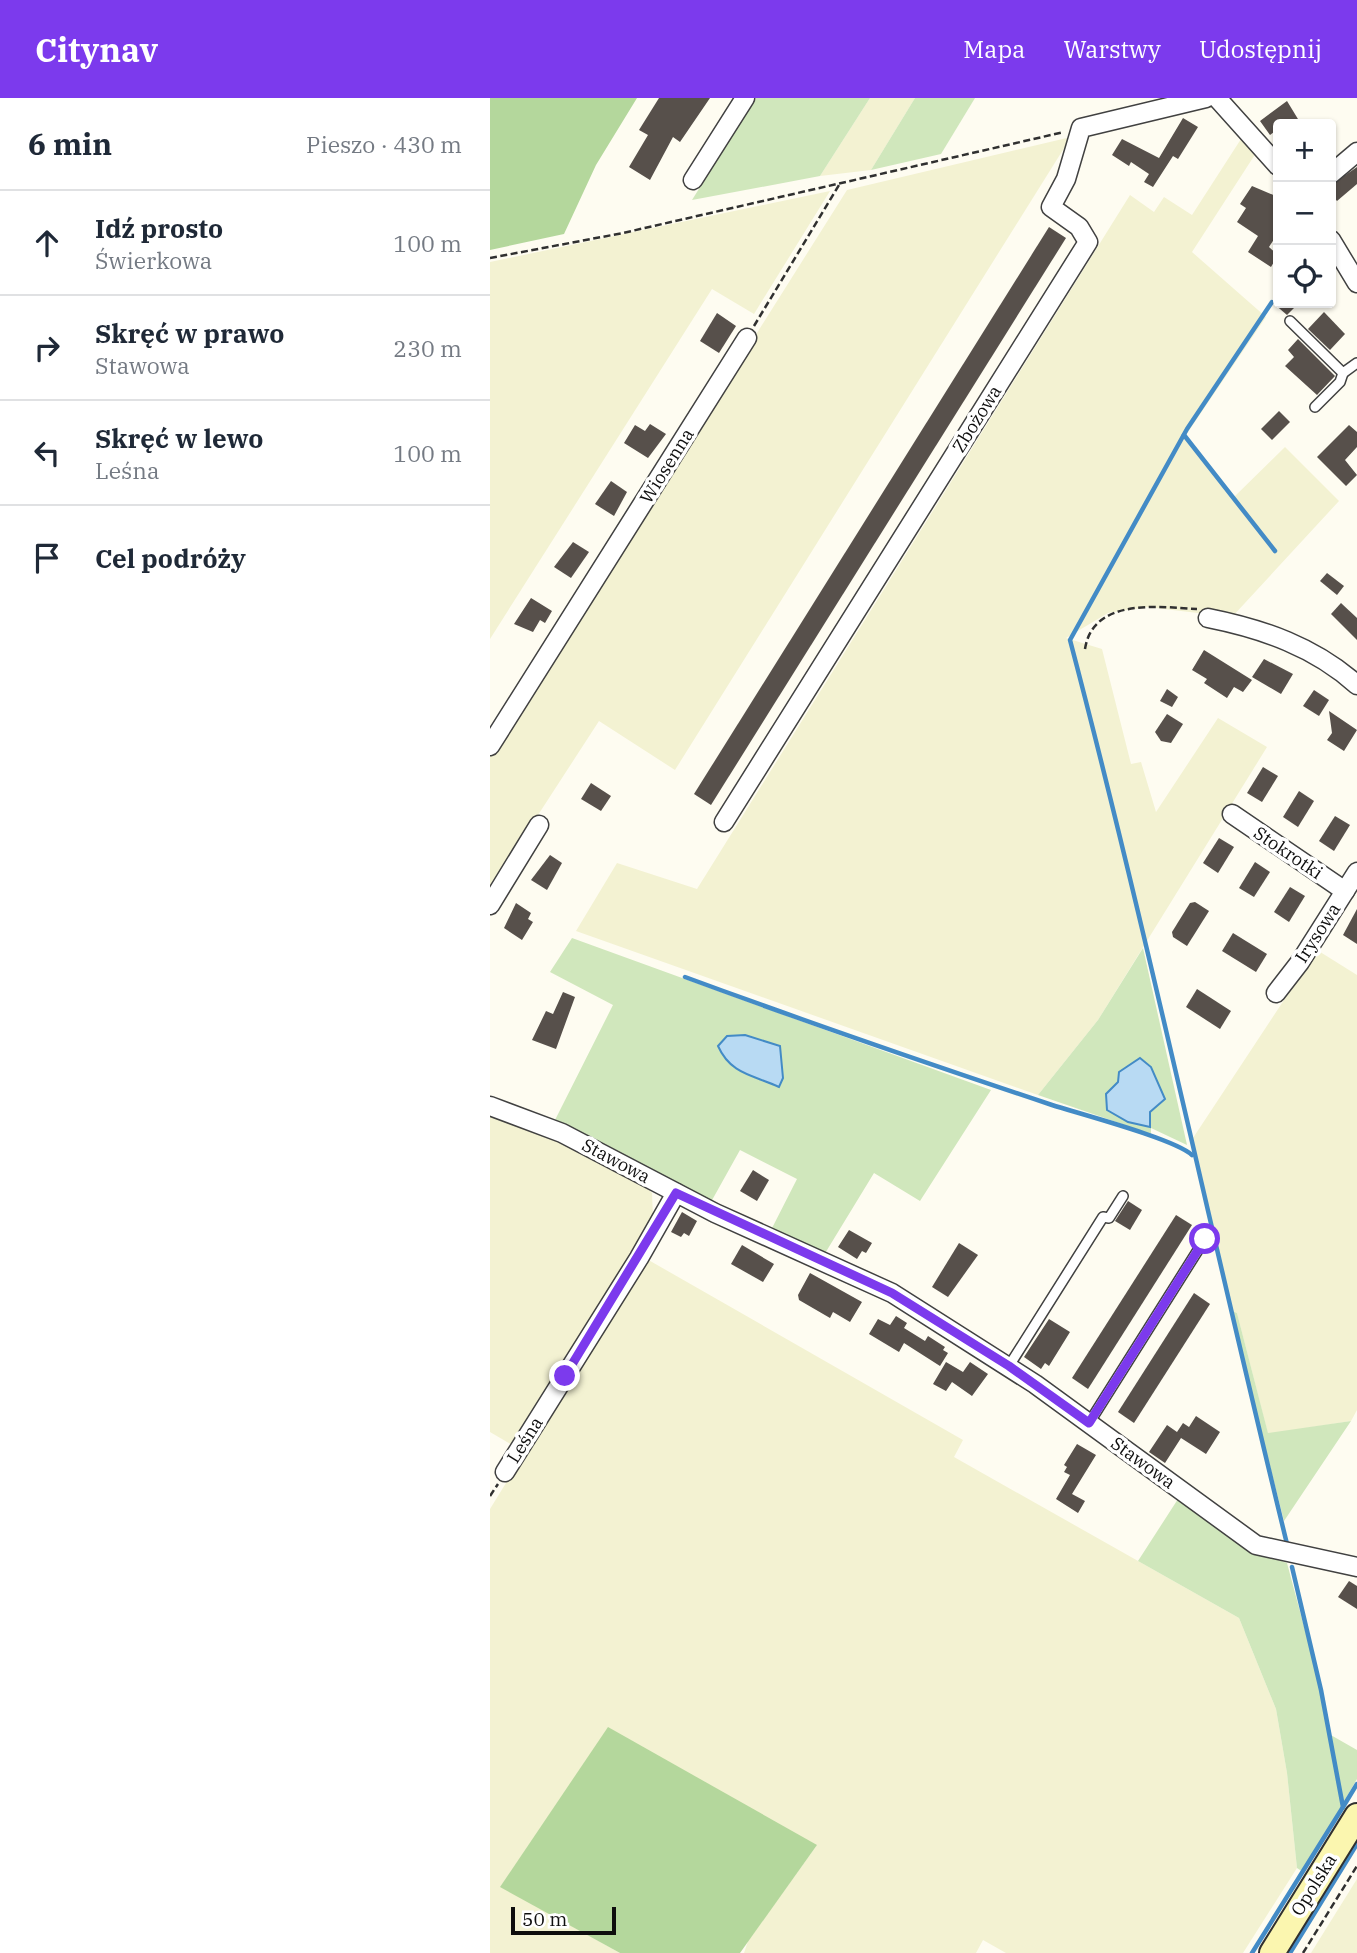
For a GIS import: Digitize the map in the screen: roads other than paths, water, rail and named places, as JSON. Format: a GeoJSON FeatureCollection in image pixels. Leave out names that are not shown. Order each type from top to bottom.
{"type":"FeatureCollection","features":[{"type":"Feature","properties":{"kind":"main road","name":"Opolska"},"geometry":{"type":"LineString","coordinates":[[1272,1953],[1357,1816]]}},
{"type":"Feature","properties":{"kind":"street"},"geometry":{"type":"LineString","coordinates":[[694,180],[745,98]]}},
{"type":"Feature","properties":{"kind":"street","name":"Zbożowa"},"geometry":{"type":"LineString","coordinates":[[724,822],[1088,242],[1079,228],[1051,207],[1066,179],[1081,128],[1206,98]]}},
{"type":"Feature","properties":{"kind":"street"},"geometry":{"type":"LineString","coordinates":[[1217,98],[1273,160]]}},
{"type":"Feature","properties":{"kind":"street"},"geometry":{"type":"LineString","coordinates":[[1336,170],[1357,152]]}},
{"type":"Feature","properties":{"kind":"street"},"geometry":{"type":"LineString","coordinates":[[1334,245],[1357,284]]}},
{"type":"Feature","properties":{"kind":"street","name":"Wiosenna"},"geometry":{"type":"LineString","coordinates":[[490,746],[747,338]]}},
{"type":"Feature","properties":{"kind":"street"},"geometry":{"type":"LineString","coordinates":[[1208,618],[1283,638],[1354,676]]}},
{"type":"Feature","properties":{"kind":"street","name":"Stokrotki"},"geometry":{"type":"LineString","coordinates":[[1232,814],[1345,891]]}},
{"type":"Feature","properties":{"kind":"street"},"geometry":{"type":"LineString","coordinates":[[490,905],[540,825]]}},
{"type":"Feature","properties":{"kind":"street","name":"Irysowa"},"geometry":{"type":"LineString","coordinates":[[1276,993],[1300,962],[1357,872]]}},
{"type":"Feature","properties":{"kind":"street","name":"Stawowa"},"geometry":{"type":"LineString","coordinates":[[490,1106],[562,1133],[676,1193],[892,1293],[1009,1366],[1256,1545],[1357,1567]]}},
{"type":"Feature","properties":{"kind":"street","name":"Leśna"},"geometry":{"type":"LineString","coordinates":[[505,1472],[639,1258],[676,1193]]}},
{"type":"Feature","properties":{"kind":"lane"},"geometry":{"type":"LineString","coordinates":[[1290,321],[1343,373]]}},
{"type":"Feature","properties":{"kind":"lane"},"geometry":{"type":"LineString","coordinates":[[1315,407],[1340,382],[1343,373],[1357,363]]}},
{"type":"Feature","properties":{"kind":"lane"},"geometry":{"type":"LineString","coordinates":[[1009,1366],[1103,1217],[1109,1218],[1123,1196]]}},
{"type":"Feature","properties":{"kind":"lane"},"geometry":{"type":"LineString","coordinates":[[1089,1423],[1205,1239]]}},
{"type":"Feature","properties":{"kind":"water"},"geometry":{"type":"Polygon","coordinates":[[[745,1035],[780,1046],[783,1078],[779,1087],[736,1069],[723,1056],[718,1046],[727,1036],[745,1035]]]}},
{"type":"Feature","properties":{"kind":"water"},"geometry":{"type":"Polygon","coordinates":[[[1140,1058],[1151,1067],[1165,1099],[1150,1112],[1150,1127],[1128,1122],[1107,1110],[1106,1094],[1118,1082],[1119,1072],[1140,1058]]]}},
{"type":"Feature","properties":{"kind":"waterway"},"geometry":{"type":"LineString","coordinates":[[1272,302],[1187,429],[1070,640],[1127,865],[1287,1544]]}},
{"type":"Feature","properties":{"kind":"waterway"},"geometry":{"type":"LineString","coordinates":[[1184,435],[1275,551]]}},
{"type":"Feature","properties":{"kind":"waterway"},"geometry":{"type":"LineString","coordinates":[[685,977],[960,1074],[1148,1135],[1192,1155]]}},
{"type":"Feature","properties":{"kind":"waterway"},"geometry":{"type":"LineString","coordinates":[[1252,1953],[1343,1807],[1321,1690],[1292,1567]]}},
{"type":"Feature","properties":{"kind":"waterway"},"geometry":{"type":"LineString","coordinates":[[1343,1807],[1357,1784]]}},
{"type":"Feature","properties":{"kind":"waterway"},"geometry":{"type":"LineString","coordinates":[[1290,1953],[1357,1844]]}}]}
